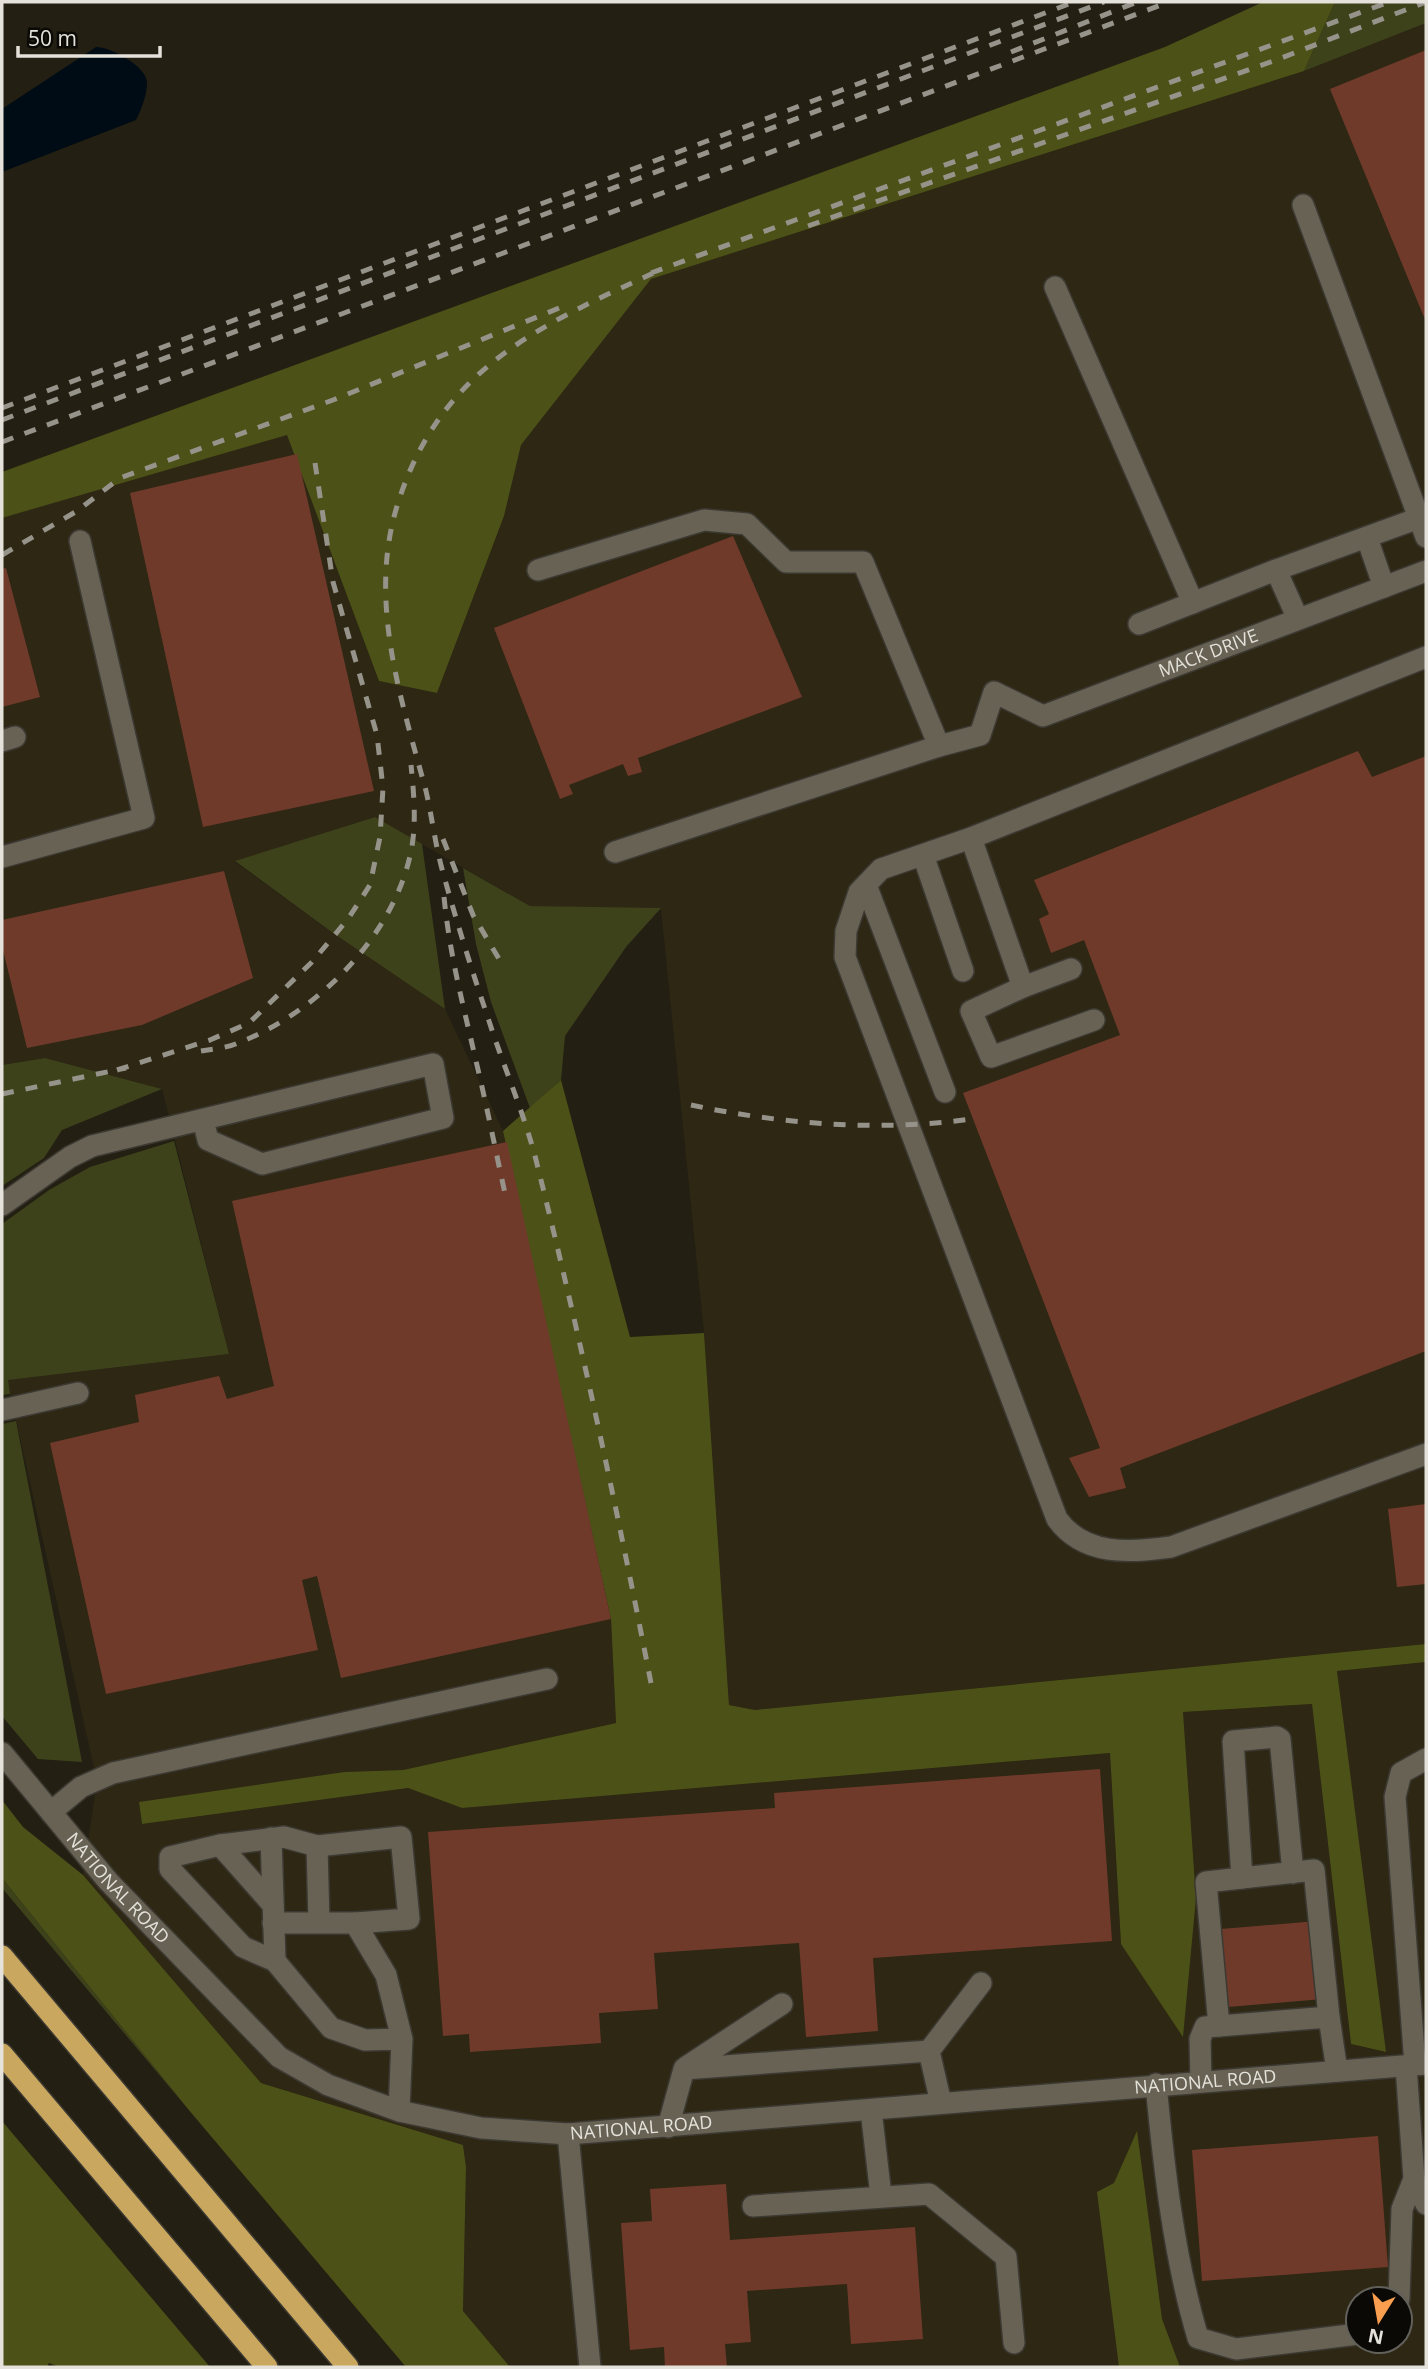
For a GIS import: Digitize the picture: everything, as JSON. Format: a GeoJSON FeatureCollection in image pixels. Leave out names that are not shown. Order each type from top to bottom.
{"type":"FeatureCollection","features":[{"type":"Feature","properties":{"kind":"highway"},"geometry":{"type":"LineString","coordinates":[[2,1956],[348,2367]]}},
{"type":"Feature","properties":{"kind":"highway"},"geometry":{"type":"LineString","coordinates":[[2,2054],[267,2367]]}},
{"type":"Feature","properties":{"kind":"street"},"geometry":{"type":"LineString","coordinates":[[1139,624],[1276,570],[1367,538],[1424,523],[1303,205]]}},
{"type":"Feature","properties":{"kind":"street"},"geometry":{"type":"LineString","coordinates":[[1055,287],[1193,603]]}},
{"type":"Feature","properties":{"kind":"street"},"geometry":{"type":"LineString","coordinates":[[538,570],[704,520],[747,524],[786,562],[863,562],[939,746],[615,852]]}},
{"type":"Feature","properties":{"kind":"street"},"geometry":{"type":"LineString","coordinates":[[1367,538],[1384,587]]}},
{"type":"Feature","properties":{"kind":"street"},"geometry":{"type":"LineString","coordinates":[[2,857],[144,818],[80,541]]}},
{"type":"Feature","properties":{"kind":"street"},"geometry":{"type":"LineString","coordinates":[[1276,570],[1298,619]]}},
{"type":"Feature","properties":{"kind":"street","name":"MACK DRIVE"},"geometry":{"type":"LineString","coordinates":[[939,746],[980,735],[994,692],[1043,716],[1426,571]]}},
{"type":"Feature","properties":{"kind":"street"},"geometry":{"type":"LineString","coordinates":[[1426,657],[971,838],[881,869],[859,892],[846,931],[845,957],[852,984],[1057,1518],[1068,1533],[1099,1549],[1140,1552],[1171,1547],[1426,1454]]}},
{"type":"Feature","properties":{"kind":"street"},"geometry":{"type":"LineString","coordinates":[[971,838],[1024,987]]}},
{"type":"Feature","properties":{"kind":"street"},"geometry":{"type":"LineString","coordinates":[[923,855],[963,971]]}},
{"type":"Feature","properties":{"kind":"street"},"geometry":{"type":"LineString","coordinates":[[866,885],[945,1092]]}},
{"type":"Feature","properties":{"kind":"street"},"geometry":{"type":"LineString","coordinates":[[1071,969],[971,1011],[991,1057],[1094,1020]]}},
{"type":"Feature","properties":{"kind":"street"},"geometry":{"type":"LineString","coordinates":[[2,1205],[70,1157],[92,1146],[432,1064],[443,1118],[262,1164],[208,1140],[203,1120]]}},
{"type":"Feature","properties":{"kind":"street"},"geometry":{"type":"LineString","coordinates":[[2,1410],[78,1393]]}},
{"type":"Feature","properties":{"kind":"street"},"geometry":{"type":"LineString","coordinates":[[51,1812],[81,1787],[113,1773],[547,1679]]}},
{"type":"Feature","properties":{"kind":"street"},"geometry":{"type":"LineString","coordinates":[[1242,1878],[1233,1741],[1277,1737],[1280,1739],[1293,1872]]}},
{"type":"Feature","properties":{"kind":"street","name":"NATIONAL ROAD"},"geometry":{"type":"LineString","coordinates":[[2,1752],[108,1881],[279,2057],[328,2085],[399,2110],[481,2128],[568,2134],[1415,2065]]}},
{"type":"Feature","properties":{"kind":"street"},"geometry":{"type":"LineString","coordinates":[[1399,2285],[1402,2209],[1414,2179],[1418,1990],[1395,1797],[1401,1773],[1426,1759]]}},
{"type":"Feature","properties":{"kind":"street"},"geometry":{"type":"LineString","coordinates":[[220,1845],[273,1914],[318,1922],[355,1923],[409,1919],[401,1837],[317,1846],[284,1837],[271,1838],[220,1845],[173,1854],[168,1865],[243,1947],[275,1961],[331,2028],[365,2040],[402,2039]]}},
{"type":"Feature","properties":{"kind":"street"},"geometry":{"type":"LineString","coordinates":[[271,1838],[275,1961]]}},
{"type":"Feature","properties":{"kind":"street"},"geometry":{"type":"LineString","coordinates":[[317,1846],[318,1922]]}},
{"type":"Feature","properties":{"kind":"street"},"geometry":{"type":"LineString","coordinates":[[1219,2026],[1206,1882],[1314,1870],[1337,2071]]}},
{"type":"Feature","properties":{"kind":"street"},"geometry":{"type":"LineString","coordinates":[[355,1923],[386,1975],[402,2039],[399,2110]]}},
{"type":"Feature","properties":{"kind":"street"},"geometry":{"type":"LineString","coordinates":[[684,2069],[929,2050],[981,1983]]}},
{"type":"Feature","properties":{"kind":"street"},"geometry":{"type":"LineString","coordinates":[[668,2127],[684,2069],[782,2004]]}},
{"type":"Feature","properties":{"kind":"street"},"geometry":{"type":"LineString","coordinates":[[1200,2082],[1200,2039],[1205,2027],[1329,2017]]}},
{"type":"Feature","properties":{"kind":"street"},"geometry":{"type":"LineString","coordinates":[[929,2050],[941,2103]]}},
{"type":"Feature","properties":{"kind":"street"},"geometry":{"type":"LineString","coordinates":[[1156,2084],[1175,2233],[1187,2300],[1198,2338],[1236,2349],[1344,2336]]}},
{"type":"Feature","properties":{"kind":"street"},"geometry":{"type":"LineString","coordinates":[[871,2109],[881,2196]]}},
{"type":"Feature","properties":{"kind":"street"},"geometry":{"type":"LineString","coordinates":[[568,2134],[590,2367]]}},
{"type":"Feature","properties":{"kind":"street"},"geometry":{"type":"LineString","coordinates":[[1414,2179],[1426,2204]]}},
{"type":"Feature","properties":{"kind":"street"},"geometry":{"type":"LineString","coordinates":[[753,2206],[929,2194],[1006,2257],[1014,2343]]}},
{"type":"Feature","properties":{"kind":"shaded area"},"geometry":{"type":"Polygon","coordinates":[[[1426,23],[1426,1644],[755,1710],[729,1705],[704,1333],[661,909],[530,906],[374,817],[235,862],[445,1009],[503,1131],[611,1619],[616,1723],[403,1770],[343,1772],[139,1803],[142,1824],[408,1788],[462,1808],[1110,1753],[1121,1944],[1196,1898],[1183,1712],[1312,1704],[1351,2044],[1385,2052],[1337,1671],[1426,1662],[1426,2367],[510,2367],[463,2311],[466,2167],[463,2145],[261,2083],[83,1875],[97,1781],[7,1380],[229,1354],[162,1089],[45,1058],[2,1065],[2,518],[287,434],[379,681],[437,693],[504,516],[521,445],[651,279],[1304,71],[1426,23]]]}},
{"type":"Feature","properties":{"kind":"shaded area"},"geometry":{"type":"Polygon","coordinates":[[[96,47],[110,50],[127,59],[141,70],[145,77],[146,92],[136,120],[2,172],[2,109],[96,47]]]}},
{"type":"Feature","properties":{"kind":"green space"},"geometry":{"type":"Polygon","coordinates":[[[1263,2],[1335,2],[1304,71],[651,279],[521,445],[504,516],[437,693],[379,681],[287,435],[2,518],[2,472],[1165,47],[1263,2]]]}},
{"type":"Feature","properties":{"kind":"green space"},"geometry":{"type":"Polygon","coordinates":[[[1335,2],[1426,2],[1426,23],[1304,71],[1335,2]]]}},
{"type":"Feature","properties":{"kind":"green space"},"geometry":{"type":"Polygon","coordinates":[[[375,817],[422,844],[445,1009],[333,933],[235,861],[375,817]]]}},
{"type":"Feature","properties":{"kind":"green space"},"geometry":{"type":"Polygon","coordinates":[[[463,868],[530,906],[661,908],[626,947],[565,1036],[561,1080],[530,1108],[491,1002],[476,944],[463,868]]]}},
{"type":"Feature","properties":{"kind":"green space"},"geometry":{"type":"Polygon","coordinates":[[[45,1058],[162,1089],[62,1130],[44,1158],[2,1186],[2,1065],[45,1058]]]}},
{"type":"Feature","properties":{"kind":"green space"},"geometry":{"type":"Polygon","coordinates":[[[561,1080],[630,1337],[704,1333],[729,1705],[755,1710],[1426,1644],[1426,1662],[1337,1671],[1386,2052],[1351,2044],[1312,1704],[1183,1712],[1196,1898],[1183,2037],[1121,1944],[1110,1753],[462,1808],[408,1788],[142,1824],[139,1802],[344,1772],[403,1770],[616,1723],[611,1619],[503,1131],[561,1080]]]}},
{"type":"Feature","properties":{"kind":"green space"},"geometry":{"type":"Polygon","coordinates":[[[174,1141],[229,1354],[8,1380],[10,1394],[2,1395],[2,1224],[49,1190],[90,1167],[174,1141]]]}},
{"type":"Feature","properties":{"kind":"green space"},"geometry":{"type":"Polygon","coordinates":[[[16,1421],[82,1762],[38,1759],[2,1716],[2,1424],[16,1421]]]}},
{"type":"Feature","properties":{"kind":"green space"},"geometry":{"type":"Polygon","coordinates":[[[2,1800],[23,1827],[83,1875],[261,2083],[463,2145],[466,2167],[463,2311],[510,2367],[406,2367],[188,2109],[2,1878],[2,1800]]]}},
{"type":"Feature","properties":{"kind":"green space"},"geometry":{"type":"Polygon","coordinates":[[[2,1878],[188,2109],[2,1888],[2,1878]]]}},
{"type":"Feature","properties":{"kind":"green space"},"geometry":{"type":"Polygon","coordinates":[[[2,2121],[210,2367],[59,2367],[49,2363],[47,2367],[2,2367],[2,2121]]]}},
{"type":"Feature","properties":{"kind":"green space"},"geometry":{"type":"Polygon","coordinates":[[[1137,2131],[1162,2319],[1180,2367],[1119,2367],[1097,2192],[1114,2183],[1137,2131]]]}},
{"type":"Feature","properties":{"kind":"building"},"geometry":{"type":"Polygon","coordinates":[[[1426,50],[1426,322],[1330,89],[1426,50]]]}},
{"type":"Feature","properties":{"kind":"building"},"geometry":{"type":"Polygon","coordinates":[[[297,454],[374,791],[203,827],[130,493],[297,454]]]}},
{"type":"Feature","properties":{"kind":"building"},"geometry":{"type":"Polygon","coordinates":[[[733,536],[802,697],[638,758],[642,772],[628,776],[623,764],[569,785],[573,794],[560,799],[494,628],[733,536]]]}},
{"type":"Feature","properties":{"kind":"building"},"geometry":{"type":"Polygon","coordinates":[[[6,568],[40,697],[2,707],[2,569],[6,568]]]}},
{"type":"Feature","properties":{"kind":"building"},"geometry":{"type":"Polygon","coordinates":[[[1358,751],[1372,777],[1426,756],[1426,1351],[1120,1468],[1126,1488],[1089,1497],[1069,1458],[1100,1448],[963,1093],[1120,1035],[1084,940],[1051,953],[1039,919],[1049,914],[1034,880],[1358,751]]]}},
{"type":"Feature","properties":{"kind":"building"},"geometry":{"type":"Polygon","coordinates":[[[224,871],[253,978],[142,1025],[27,1048],[2,946],[2,920],[224,871]]]}},
{"type":"Feature","properties":{"kind":"building"},"geometry":{"type":"Polygon","coordinates":[[[507,1142],[611,1619],[341,1678],[317,1576],[302,1580],[318,1650],[106,1694],[50,1443],[139,1422],[135,1395],[219,1376],[227,1399],[274,1386],[232,1201],[507,1142]]]}},
{"type":"Feature","properties":{"kind":"building"},"geometry":{"type":"Polygon","coordinates":[[[1426,1504],[1426,1584],[1397,1587],[1388,1509],[1426,1504]]]}},
{"type":"Feature","properties":{"kind":"building"},"geometry":{"type":"Polygon","coordinates":[[[1100,1769],[1112,1941],[873,1958],[878,2031],[806,2037],[799,1943],[654,1953],[658,2009],[599,2013],[601,2043],[470,2052],[469,2034],[443,2036],[428,1832],[775,1808],[774,1793],[1100,1769]]]}},
{"type":"Feature","properties":{"kind":"building"},"geometry":{"type":"Polygon","coordinates":[[[1317,1921],[1323,1999],[1228,2007],[1221,1929],[1317,1921]]]}},
{"type":"Feature","properties":{"kind":"building"},"geometry":{"type":"Polygon","coordinates":[[[1378,2136],[1388,2267],[1202,2281],[1192,2150],[1378,2136]]]}},
{"type":"Feature","properties":{"kind":"building"},"geometry":{"type":"Polygon","coordinates":[[[726,2184],[730,2240],[915,2227],[923,2339],[851,2344],[847,2284],[747,2291],[751,2342],[725,2344],[727,2367],[665,2367],[664,2347],[630,2350],[621,2223],[652,2221],[650,2189],[726,2184]]]}},
{"type":"Feature","properties":{"kind":"railway"},"geometry":{"type":"LineString","coordinates":[[2,408],[1074,2]]}},
{"type":"Feature","properties":{"kind":"railway"},"geometry":{"type":"LineString","coordinates":[[2,420],[1104,2]]}},
{"type":"Feature","properties":{"kind":"railway"},"geometry":{"type":"LineString","coordinates":[[1011,52],[1137,2]]}},
{"type":"Feature","properties":{"kind":"railway"},"geometry":{"type":"LineString","coordinates":[[2,442],[1169,2]]}},
{"type":"Feature","properties":{"kind":"railway"},"geometry":{"type":"LineString","coordinates":[[651,273],[1389,2]]}},
{"type":"Feature","properties":{"kind":"railway"},"geometry":{"type":"LineString","coordinates":[[808,226],[1276,60],[1426,2]]}},
{"type":"Feature","properties":{"kind":"railway"},"geometry":{"type":"LineString","coordinates":[[651,1683],[597,1423],[537,1164],[453,907],[398,685],[387,612],[386,576],[389,539],[398,503],[417,456],[440,417],[468,384],[501,356],[536,332],[575,310],[660,270]]}},
{"type":"Feature","properties":{"kind":"railway"},"geometry":{"type":"LineString","coordinates":[[2,555],[77,511],[120,478],[333,400],[569,304]]}},
{"type":"Feature","properties":{"kind":"railway"},"geometry":{"type":"LineString","coordinates":[[117,1070],[210,1040],[249,1023],[312,962],[348,919],[370,885],[380,837],[383,788],[377,735],[333,582],[315,463]]}},
{"type":"Feature","properties":{"kind":"railway"},"geometry":{"type":"LineString","coordinates":[[201,1051],[238,1043],[295,1013],[322,993],[368,944],[400,887],[410,856],[414,822],[411,765]]}},
{"type":"Feature","properties":{"kind":"railway"},"geometry":{"type":"LineString","coordinates":[[443,839],[473,915],[502,964]]}},
{"type":"Feature","properties":{"kind":"railway"},"geometry":{"type":"LineString","coordinates":[[444,897],[457,980],[506,1198]]}},
{"type":"Feature","properties":{"kind":"railway"},"geometry":{"type":"LineString","coordinates":[[2,1094],[126,1068]]}},
{"type":"Feature","properties":{"kind":"railway"},"geometry":{"type":"LineString","coordinates":[[691,1105],[760,1117],[830,1124],[901,1125],[971,1119]]}}]}
